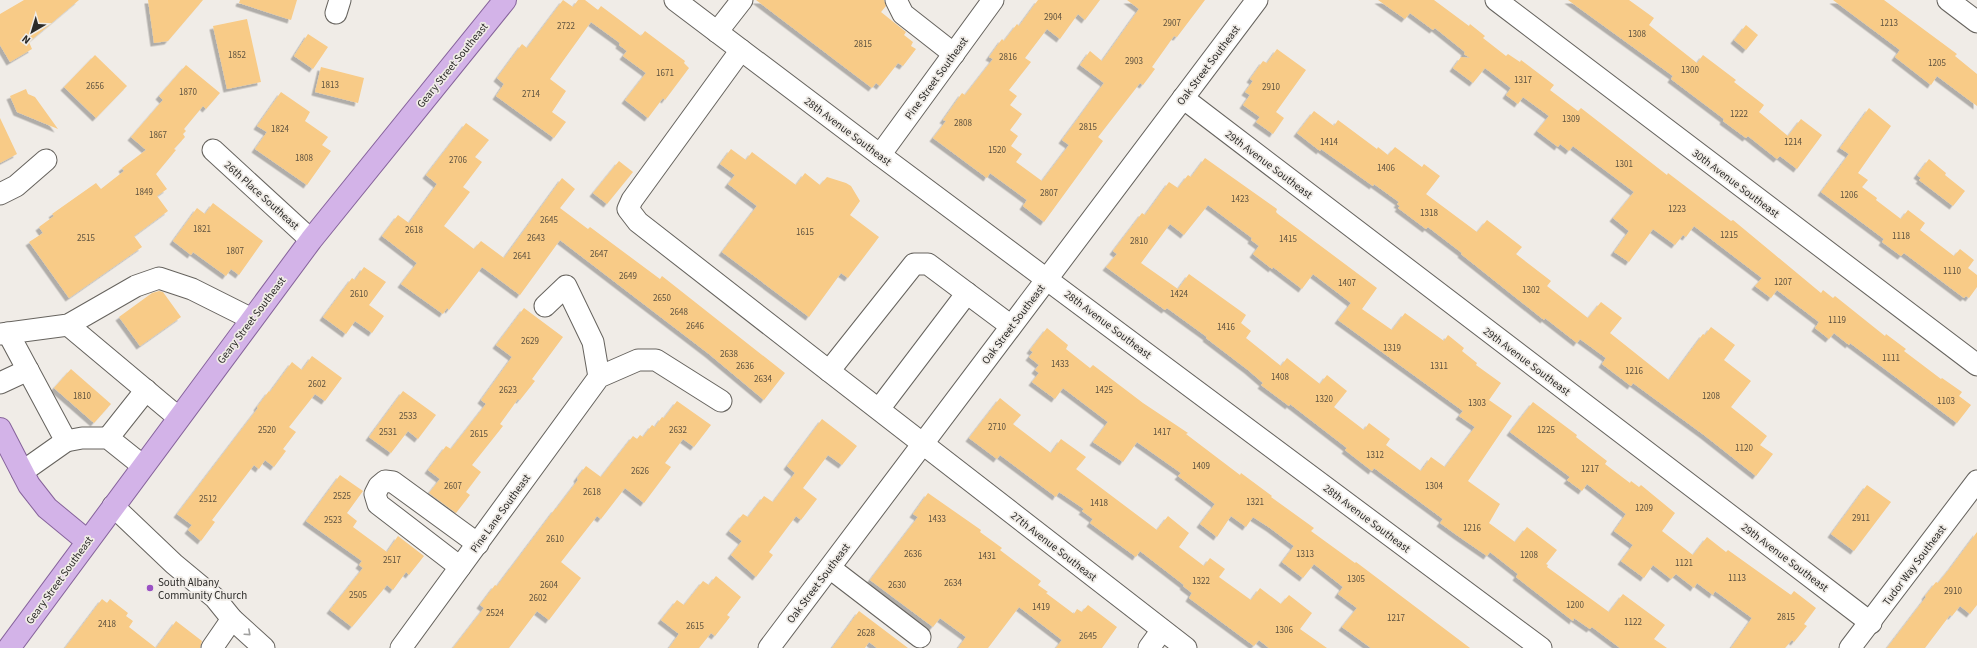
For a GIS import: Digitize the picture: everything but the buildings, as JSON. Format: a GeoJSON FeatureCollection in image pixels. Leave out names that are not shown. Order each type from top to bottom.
{"type":"FeatureCollection","features":[{"type":"Feature","properties":{"kind":"main road","name":"Geary Street Southeast"},"geometry":{"type":"LineString","coordinates":[[9,648],[311,240],[498,3]]}},
{"type":"Feature","properties":{"kind":"main road"},"geometry":{"type":"LineString","coordinates":[[0,429],[29,486],[47,508],[87,541]]}},
{"type":"Feature","properties":{"kind":"street","name":"28th Avenue Southeast"},"geometry":{"type":"LineString","coordinates":[[675,0],[880,155],[1047,278],[1541,648]]}},
{"type":"Feature","properties":{"kind":"street"},"geometry":{"type":"LineString","coordinates":[[717,32],[742,0]]}},
{"type":"Feature","properties":{"kind":"street"},"geometry":{"type":"LineString","coordinates":[[896,0],[902,14],[954,54]]}},
{"type":"Feature","properties":{"kind":"street","name":"Pine Street Southeast"},"geometry":{"type":"LineString","coordinates":[[880,155],[993,0]]}},
{"type":"Feature","properties":{"kind":"street","name":"Oak Street Southeast"},"geometry":{"type":"LineString","coordinates":[[779,644],[830,568],[922,444],[1257,0]]}},
{"type":"Feature","properties":{"kind":"street","name":"30th Avenue Southeast"},"geometry":{"type":"LineString","coordinates":[[1496,0],[1977,365]]}},
{"type":"Feature","properties":{"kind":"street"},"geometry":{"type":"LineString","coordinates":[[1948,0],[1977,22]]}},
{"type":"Feature","properties":{"kind":"street","name":"27th Avenue Southeast"},"geometry":{"type":"LineString","coordinates":[[741,50],[632,200],[628,209],[638,222],[1186,648]]}},
{"type":"Feature","properties":{"kind":"street","name":"29th Avenue Southeast"},"geometry":{"type":"LineString","coordinates":[[1182,98],[1871,623]]}},
{"type":"Feature","properties":{"kind":"street","name":"26th Place Southeast"},"geometry":{"type":"LineString","coordinates":[[213,150],[311,240]]}},
{"type":"Feature","properties":{"kind":"street"},"geometry":{"type":"LineString","coordinates":[[0,194],[16,186],[46,160]]}},
{"type":"Feature","properties":{"kind":"street"},"geometry":{"type":"LineString","coordinates":[[829,371],[914,264],[928,264],[1011,326]]}},
{"type":"Feature","properties":{"kind":"street"},"geometry":{"type":"LineString","coordinates":[[66,440],[28,370],[4,334],[68,325],[136,286],[159,278],[192,289],[252,319]]}},
{"type":"Feature","properties":{"kind":"street"},"geometry":{"type":"LineString","coordinates":[[545,306],[566,286],[592,342],[599,377],[638,360],[656,360],[721,401]]}},
{"type":"Feature","properties":{"kind":"street"},"geometry":{"type":"LineString","coordinates":[[878,410],[967,293]]}},
{"type":"Feature","properties":{"kind":"street"},"geometry":{"type":"LineString","coordinates":[[68,325],[178,418]]}},
{"type":"Feature","properties":{"kind":"street"},"geometry":{"type":"LineString","coordinates":[[0,383],[28,370]]}},
{"type":"Feature","properties":{"kind":"street","name":"Pine Lane Southeast"},"geometry":{"type":"LineString","coordinates":[[401,648],[599,377]]}},
{"type":"Feature","properties":{"kind":"street"},"geometry":{"type":"LineString","coordinates":[[108,438],[146,390]]}},
{"type":"Feature","properties":{"kind":"street"},"geometry":{"type":"LineString","coordinates":[[22,472],[66,440],[82,438],[108,438],[143,466]]}},
{"type":"Feature","properties":{"kind":"street"},"geometry":{"type":"LineString","coordinates":[[460,568],[378,504],[375,494],[379,486],[385,481],[393,482],[478,544]]}},
{"type":"Feature","properties":{"kind":"street","name":"Tudor Way Southeast"},"geometry":{"type":"LineString","coordinates":[[1850,648],[1871,623],[1977,481]]}},
{"type":"Feature","properties":{"kind":"street"},"geometry":{"type":"LineString","coordinates":[[114,506],[174,564],[215,598],[232,619],[264,648]]}},
{"type":"Feature","properties":{"kind":"street"},"geometry":{"type":"LineString","coordinates":[[830,568],[920,636]]}},
{"type":"Feature","properties":{"kind":"street"},"geometry":{"type":"LineString","coordinates":[[212,648],[232,619]]}},
{"type":"Feature","properties":{"kind":"street"},"geometry":{"type":"LineString","coordinates":[[1149,648],[1162,630]]}},
{"type":"Feature","properties":{"kind":"place","name":"South Albany Community Church"},"geometry":{"type":"Point","coordinates":[150,588]}}]}
